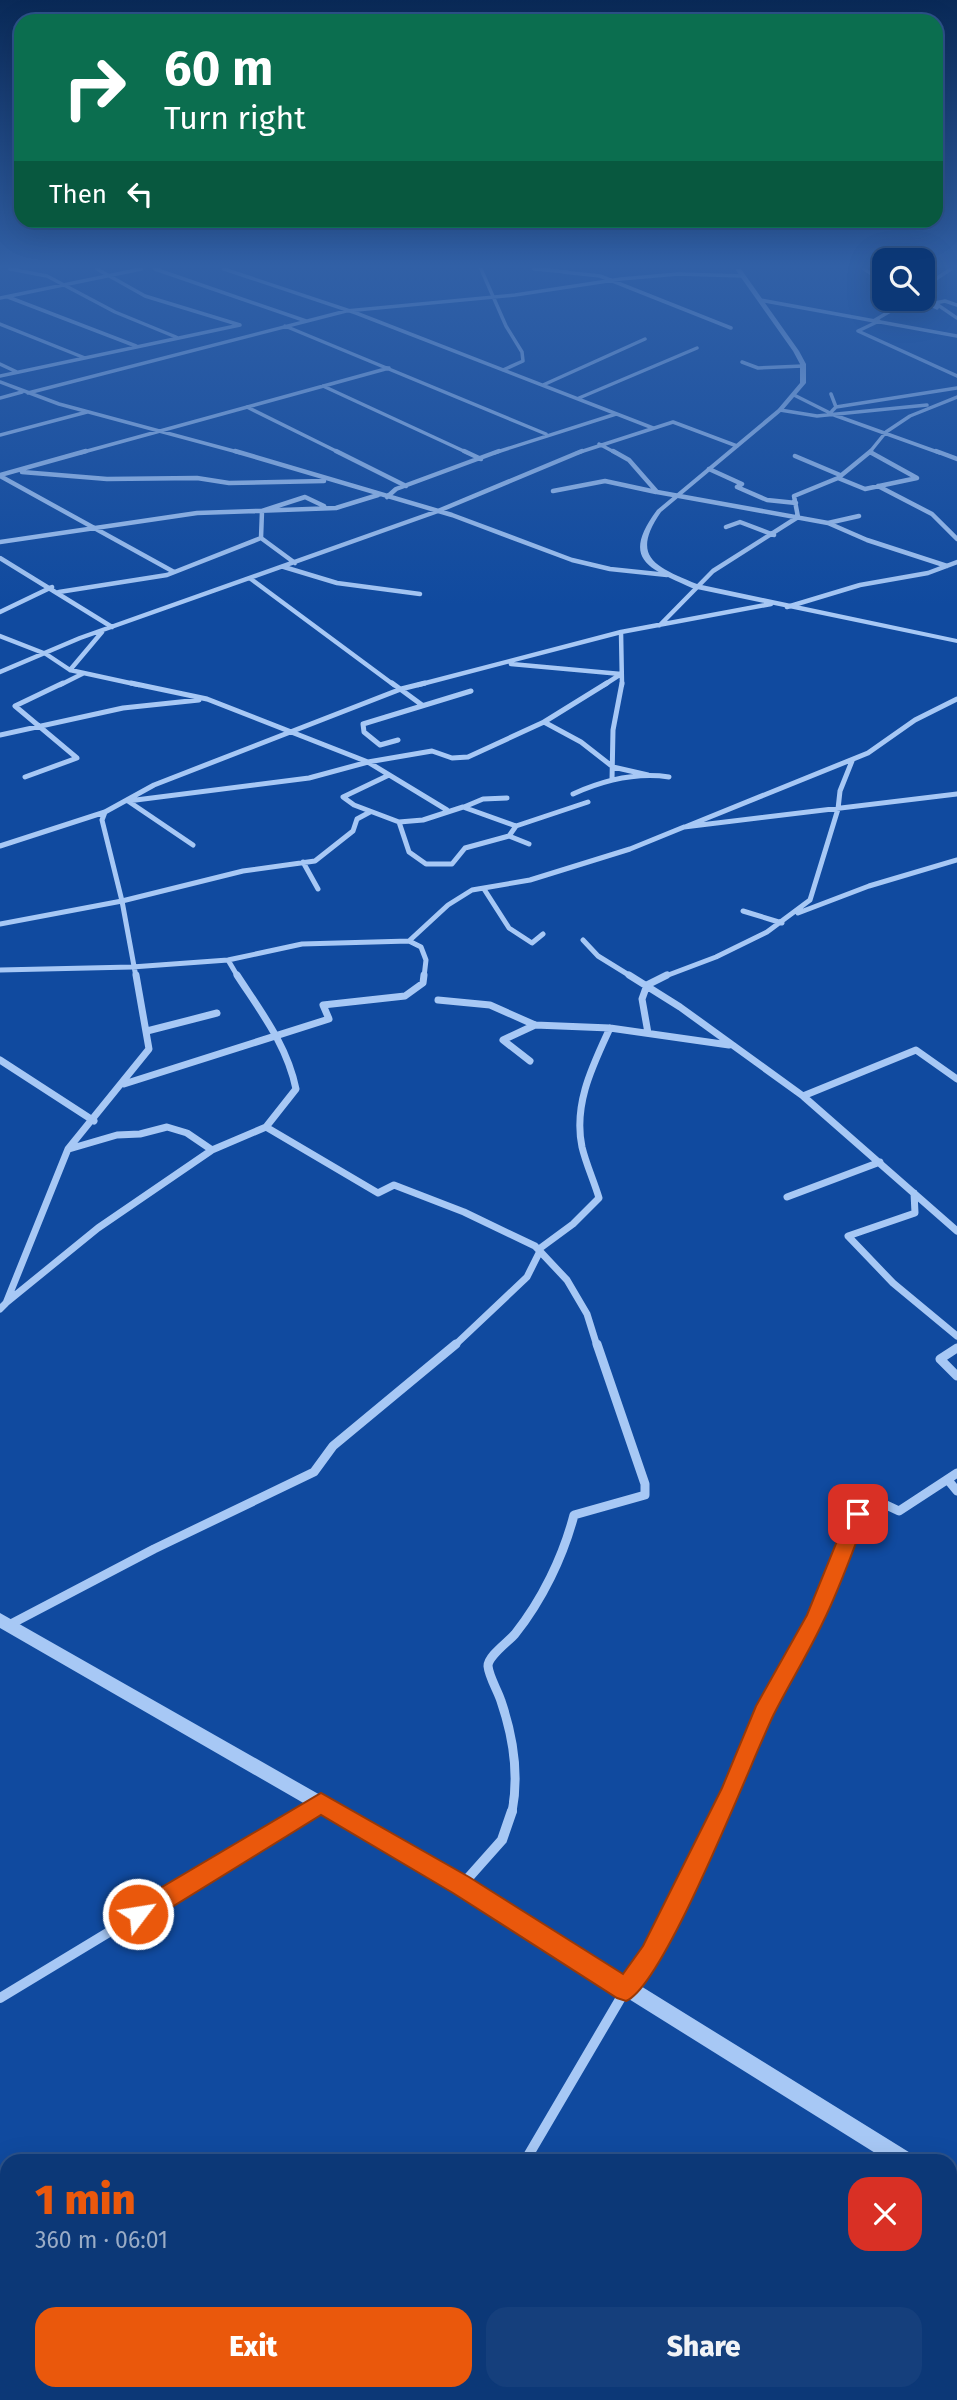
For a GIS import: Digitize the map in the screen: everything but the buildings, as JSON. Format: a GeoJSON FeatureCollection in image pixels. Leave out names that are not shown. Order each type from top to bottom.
{"type":"FeatureCollection","features":[{"type":"Feature","properties":{"kind":"street"},"geometry":{"type":"LineString","coordinates":[[0,398],[72,381]]}},
{"type":"Feature","properties":{"kind":"street"},"geometry":{"type":"LineString","coordinates":[[0,474],[341,381]]}},
{"type":"Feature","properties":{"kind":"street"},"geometry":{"type":"LineString","coordinates":[[420,381],[545,434]]}},
{"type":"Feature","properties":{"kind":"street"},"geometry":{"type":"LineString","coordinates":[[532,381],[653,428]]}},
{"type":"Feature","properties":{"kind":"street"},"geometry":{"type":"LineString","coordinates":[[543,385],[552,381]]}},
{"type":"Feature","properties":{"kind":"street"},"geometry":{"type":"LineString","coordinates":[[578,399],[620,381]]}},
{"type":"Feature","properties":{"kind":"street"},"geometry":{"type":"LineString","coordinates":[[667,575],[648,558],[640,543],[645,528],[677,496],[780,410],[803,381]]}},
{"type":"Feature","properties":{"kind":"street"},"geometry":{"type":"LineString","coordinates":[[0,382],[25,393],[89,412],[500,530],[572,559],[610,569],[667,575],[695,586],[771,604],[957,641]]}},
{"type":"Feature","properties":{"kind":"street"},"geometry":{"type":"LineString","coordinates":[[322,386],[481,459]]}},
{"type":"Feature","properties":{"kind":"street"},"geometry":{"type":"LineString","coordinates":[[836,407],[957,388]]}},
{"type":"Feature","properties":{"kind":"street"},"geometry":{"type":"LineString","coordinates":[[831,394],[836,407],[833,413]]}},
{"type":"Feature","properties":{"kind":"street"},"geometry":{"type":"LineString","coordinates":[[794,395],[833,413],[957,459]]}},
{"type":"Feature","properties":{"kind":"street"},"geometry":{"type":"LineString","coordinates":[[780,410],[817,416],[935,404],[956,399]]}},
{"type":"Feature","properties":{"kind":"street"},"geometry":{"type":"LineString","coordinates":[[798,517],[794,496],[839,477],[870,452],[886,432],[935,404]]}},
{"type":"Feature","properties":{"kind":"street"},"geometry":{"type":"LineString","coordinates":[[246,406],[406,486]]}},
{"type":"Feature","properties":{"kind":"street"},"geometry":{"type":"LineString","coordinates":[[0,435],[89,412]]}},
{"type":"Feature","properties":{"kind":"street"},"geometry":{"type":"LineString","coordinates":[[387,497],[406,486],[566,426],[618,414]]}},
{"type":"Feature","properties":{"kind":"street"},"geometry":{"type":"LineString","coordinates":[[0,672],[105,629],[438,511],[599,444],[673,422],[737,446]]}},
{"type":"Feature","properties":{"kind":"street"},"geometry":{"type":"LineString","coordinates":[[599,444],[629,460],[657,492]]}},
{"type":"Feature","properties":{"kind":"street"},"geometry":{"type":"LineString","coordinates":[[795,456],[865,489],[917,478],[870,452]]}},
{"type":"Feature","properties":{"kind":"street"},"geometry":{"type":"LineString","coordinates":[[709,469],[742,484],[737,487],[767,500],[796,503]]}},
{"type":"Feature","properties":{"kind":"street"},"geometry":{"type":"LineString","coordinates":[[12,471],[107,479],[197,478],[229,484],[329,481]]}},
{"type":"Feature","properties":{"kind":"street"},"geometry":{"type":"LineString","coordinates":[[0,474],[174,572]]}},
{"type":"Feature","properties":{"kind":"street"},"geometry":{"type":"LineString","coordinates":[[553,491],[605,481],[798,517],[828,523],[867,540],[947,566]]}},
{"type":"Feature","properties":{"kind":"street"},"geometry":{"type":"LineString","coordinates":[[878,486],[932,514],[957,539]]}},
{"type":"Feature","properties":{"kind":"street"},"geometry":{"type":"LineString","coordinates":[[0,542],[91,526],[197,513],[327,507],[364,502],[378,495]]}},
{"type":"Feature","properties":{"kind":"street"},"geometry":{"type":"LineString","coordinates":[[262,511],[305,497],[327,507]]}},
{"type":"Feature","properties":{"kind":"street"},"geometry":{"type":"LineString","coordinates":[[261,538],[262,511]]}},
{"type":"Feature","properties":{"kind":"street"},"geometry":{"type":"LineString","coordinates":[[828,523],[859,516]]}},
{"type":"Feature","properties":{"kind":"street"},"geometry":{"type":"LineString","coordinates":[[660,625],[695,586],[798,517]]}},
{"type":"Feature","properties":{"kind":"street"},"geometry":{"type":"LineString","coordinates":[[726,527],[740,522],[774,535]]}},
{"type":"Feature","properties":{"kind":"street"},"geometry":{"type":"LineString","coordinates":[[261,538],[295,562]]}},
{"type":"Feature","properties":{"kind":"street"},"geometry":{"type":"LineString","coordinates":[[59,592],[125,583],[174,572],[261,538]]}},
{"type":"Feature","properties":{"kind":"street"},"geometry":{"type":"LineString","coordinates":[[0,558],[52,587],[112,627]]}},
{"type":"Feature","properties":{"kind":"street"},"geometry":{"type":"LineString","coordinates":[[788,607],[834,591],[928,573],[957,562]]}},
{"type":"Feature","properties":{"kind":"street"},"geometry":{"type":"LineString","coordinates":[[283,567],[337,583],[420,594]]}},
{"type":"Feature","properties":{"kind":"street"},"geometry":{"type":"LineString","coordinates":[[251,579],[422,705]]}},
{"type":"Feature","properties":{"kind":"street"},"geometry":{"type":"LineString","coordinates":[[0,612],[52,587]]}},
{"type":"Feature","properties":{"kind":"street"},"geometry":{"type":"LineString","coordinates":[[0,846],[105,812],[154,785],[294,733],[399,690],[621,632],[771,604]]}},
{"type":"Feature","properties":{"kind":"street"},"geometry":{"type":"LineString","coordinates":[[70,670],[105,629]]}},
{"type":"Feature","properties":{"kind":"street"},"geometry":{"type":"LineString","coordinates":[[612,780],[614,730],[622,692],[621,632]]}},
{"type":"Feature","properties":{"kind":"street"},"geometry":{"type":"LineString","coordinates":[[0,636],[46,654],[70,670],[207,699],[368,762],[447,810]]}},
{"type":"Feature","properties":{"kind":"street"},"geometry":{"type":"LineString","coordinates":[[507,663],[621,674]]}},
{"type":"Feature","properties":{"kind":"street"},"geometry":{"type":"LineString","coordinates":[[25,778],[77,758],[15,706],[84,673]]}},
{"type":"Feature","properties":{"kind":"street"},"geometry":{"type":"LineString","coordinates":[[128,801],[309,778],[368,762],[432,751],[452,758],[468,757],[544,722],[621,674]]}},
{"type":"Feature","properties":{"kind":"street"},"geometry":{"type":"LineString","coordinates":[[398,740],[380,745],[364,732],[363,724],[471,691]]}},
{"type":"Feature","properties":{"kind":"street"},"geometry":{"type":"LineString","coordinates":[[0,735],[123,708],[207,699]]}},
{"type":"Feature","properties":{"kind":"street"},"geometry":{"type":"LineString","coordinates":[[684,827],[688,823],[852,761],[915,720],[957,699]]}},
{"type":"Feature","properties":{"kind":"street"},"geometry":{"type":"LineString","coordinates":[[544,722],[575,738],[613,767],[670,777]]}},
{"type":"Feature","properties":{"kind":"street"},"geometry":{"type":"LineString","coordinates":[[648,1033],[642,999],[647,985],[678,970],[716,957],[782,923],[810,900],[831,824],[838,809],[840,791],[852,761]]}},
{"type":"Feature","properties":{"kind":"street"},"geometry":{"type":"LineString","coordinates":[[389,775],[344,797],[370,812],[399,822],[423,820],[483,799],[507,798]]}},
{"type":"Feature","properties":{"kind":"street"},"geometry":{"type":"LineString","coordinates":[[509,836],[516,826],[588,802],[573,793],[612,780],[648,775]]}},
{"type":"Feature","properties":{"kind":"street"},"geometry":{"type":"LineString","coordinates":[[409,942],[454,901],[472,890],[530,880],[631,849],[684,827],[957,794]]}},
{"type":"Feature","properties":{"kind":"street"},"geometry":{"type":"LineString","coordinates":[[128,801],[192,845]]}},
{"type":"Feature","properties":{"kind":"street"},"geometry":{"type":"LineString","coordinates":[[463,807],[516,826]]}},
{"type":"Feature","properties":{"kind":"street"},"geometry":{"type":"LineString","coordinates":[[3,1306],[68,1149],[124,1084],[149,1049],[132,968],[122,901],[102,820],[105,812]]}},
{"type":"Feature","properties":{"kind":"street"},"geometry":{"type":"LineString","coordinates":[[0,924],[122,901],[243,871],[315,861],[353,831],[357,819],[370,812]]}},
{"type":"Feature","properties":{"kind":"street"},"geometry":{"type":"LineString","coordinates":[[399,822],[403,827],[409,852],[426,864],[452,864],[465,848],[509,836],[529,844]]}},
{"type":"Feature","properties":{"kind":"street"},"geometry":{"type":"LineString","coordinates":[[791,916],[869,886],[957,860]]}},
{"type":"Feature","properties":{"kind":"street"},"geometry":{"type":"LineString","coordinates":[[303,862],[318,889]]}},
{"type":"Feature","properties":{"kind":"street"},"geometry":{"type":"LineString","coordinates":[[484,889],[508,926],[521,939],[532,943],[543,934]]}},
{"type":"Feature","properties":{"kind":"street"},"geometry":{"type":"LineString","coordinates":[[743,911],[782,923]]}},
{"type":"Feature","properties":{"kind":"street"},"geometry":{"type":"LineString","coordinates":[[583,940],[598,956],[647,985],[803,1096],[957,1231]]}},
{"type":"Feature","properties":{"kind":"street"},"geometry":{"type":"LineString","coordinates":[[0,970],[132,968],[228,960],[302,944],[409,942],[421,947],[426,960],[423,983],[405,996],[323,1005],[330,1019],[124,1084]]}},
{"type":"Feature","properties":{"kind":"street"},"geometry":{"type":"LineString","coordinates":[[3,1306],[98,1228],[212,1150],[266,1127],[296,1089],[293,1065],[228,960]]}},
{"type":"Feature","properties":{"kind":"street"},"geometry":{"type":"LineString","coordinates":[[438,1000],[490,1005],[535,1025],[610,1028],[733,1046]]}},
{"type":"Feature","properties":{"kind":"street"},"geometry":{"type":"LineString","coordinates":[[147,1031],[217,1013]]}},
{"type":"Feature","properties":{"kind":"street"},"geometry":{"type":"LineString","coordinates":[[530,1061],[503,1040],[535,1025]]}},
{"type":"Feature","properties":{"kind":"street"},"geometry":{"type":"LineString","coordinates":[[4,1622],[314,1472],[333,1446],[478,1326],[527,1277],[539,1250],[573,1224],[599,1198],[582,1146],[579,1107],[586,1081],[610,1028]]}},
{"type":"Feature","properties":{"kind":"street"},"geometry":{"type":"LineString","coordinates":[[803,1096],[916,1049],[957,1079]]}},
{"type":"Feature","properties":{"kind":"street"},"geometry":{"type":"LineString","coordinates":[[0,1060],[94,1121]]}},
{"type":"Feature","properties":{"kind":"street"},"geometry":{"type":"LineString","coordinates":[[68,1149],[117,1135],[140,1134],[167,1127],[187,1133],[212,1150]]}},
{"type":"Feature","properties":{"kind":"street"},"geometry":{"type":"LineString","coordinates":[[266,1127],[378,1193],[394,1185],[493,1225],[539,1250],[567,1280],[587,1314],[626,1436],[645,1483],[645,1494],[574,1515],[567,1545],[547,1580],[505,1649],[489,1659],[488,1667],[506,1720],[510,1741],[513,1777],[509,1828],[461,1885]]}},
{"type":"Feature","properties":{"kind":"street"},"geometry":{"type":"LineString","coordinates":[[788,1197],[880,1162]]}},
{"type":"Feature","properties":{"kind":"street"},"geometry":{"type":"LineString","coordinates":[[913,1192],[915,1213],[848,1236],[893,1283],[957,1336]]}},
{"type":"Feature","properties":{"kind":"street"},"geometry":{"type":"LineString","coordinates":[[957,1348],[940,1359],[957,1376]]}},
{"type":"Feature","properties":{"kind":"street"},"geometry":{"type":"LineString","coordinates":[[529,2154],[626,1989],[651,1954],[730,1794],[764,1713],[816,1618],[867,1496],[899,1511],[957,1473]]}},
{"type":"Feature","properties":{"kind":"street"},"geometry":{"type":"LineString","coordinates":[[948,1479],[957,1492]]}},
{"type":"Feature","properties":{"kind":"street"},"geometry":{"type":"LineString","coordinates":[[4,1622],[461,1885],[894,2154]]}},
{"type":"Feature","properties":{"kind":"street"},"geometry":{"type":"LineString","coordinates":[[0,1998],[321,1803]]}},
{"type":"Feature","properties":{"kind":"route"},"geometry":{"type":"LineString","coordinates":[[138,1914],[321,1803],[461,1885],[626,1989],[651,1954],[730,1794],[764,1713],[816,1618],[858,1514]]}}]}
